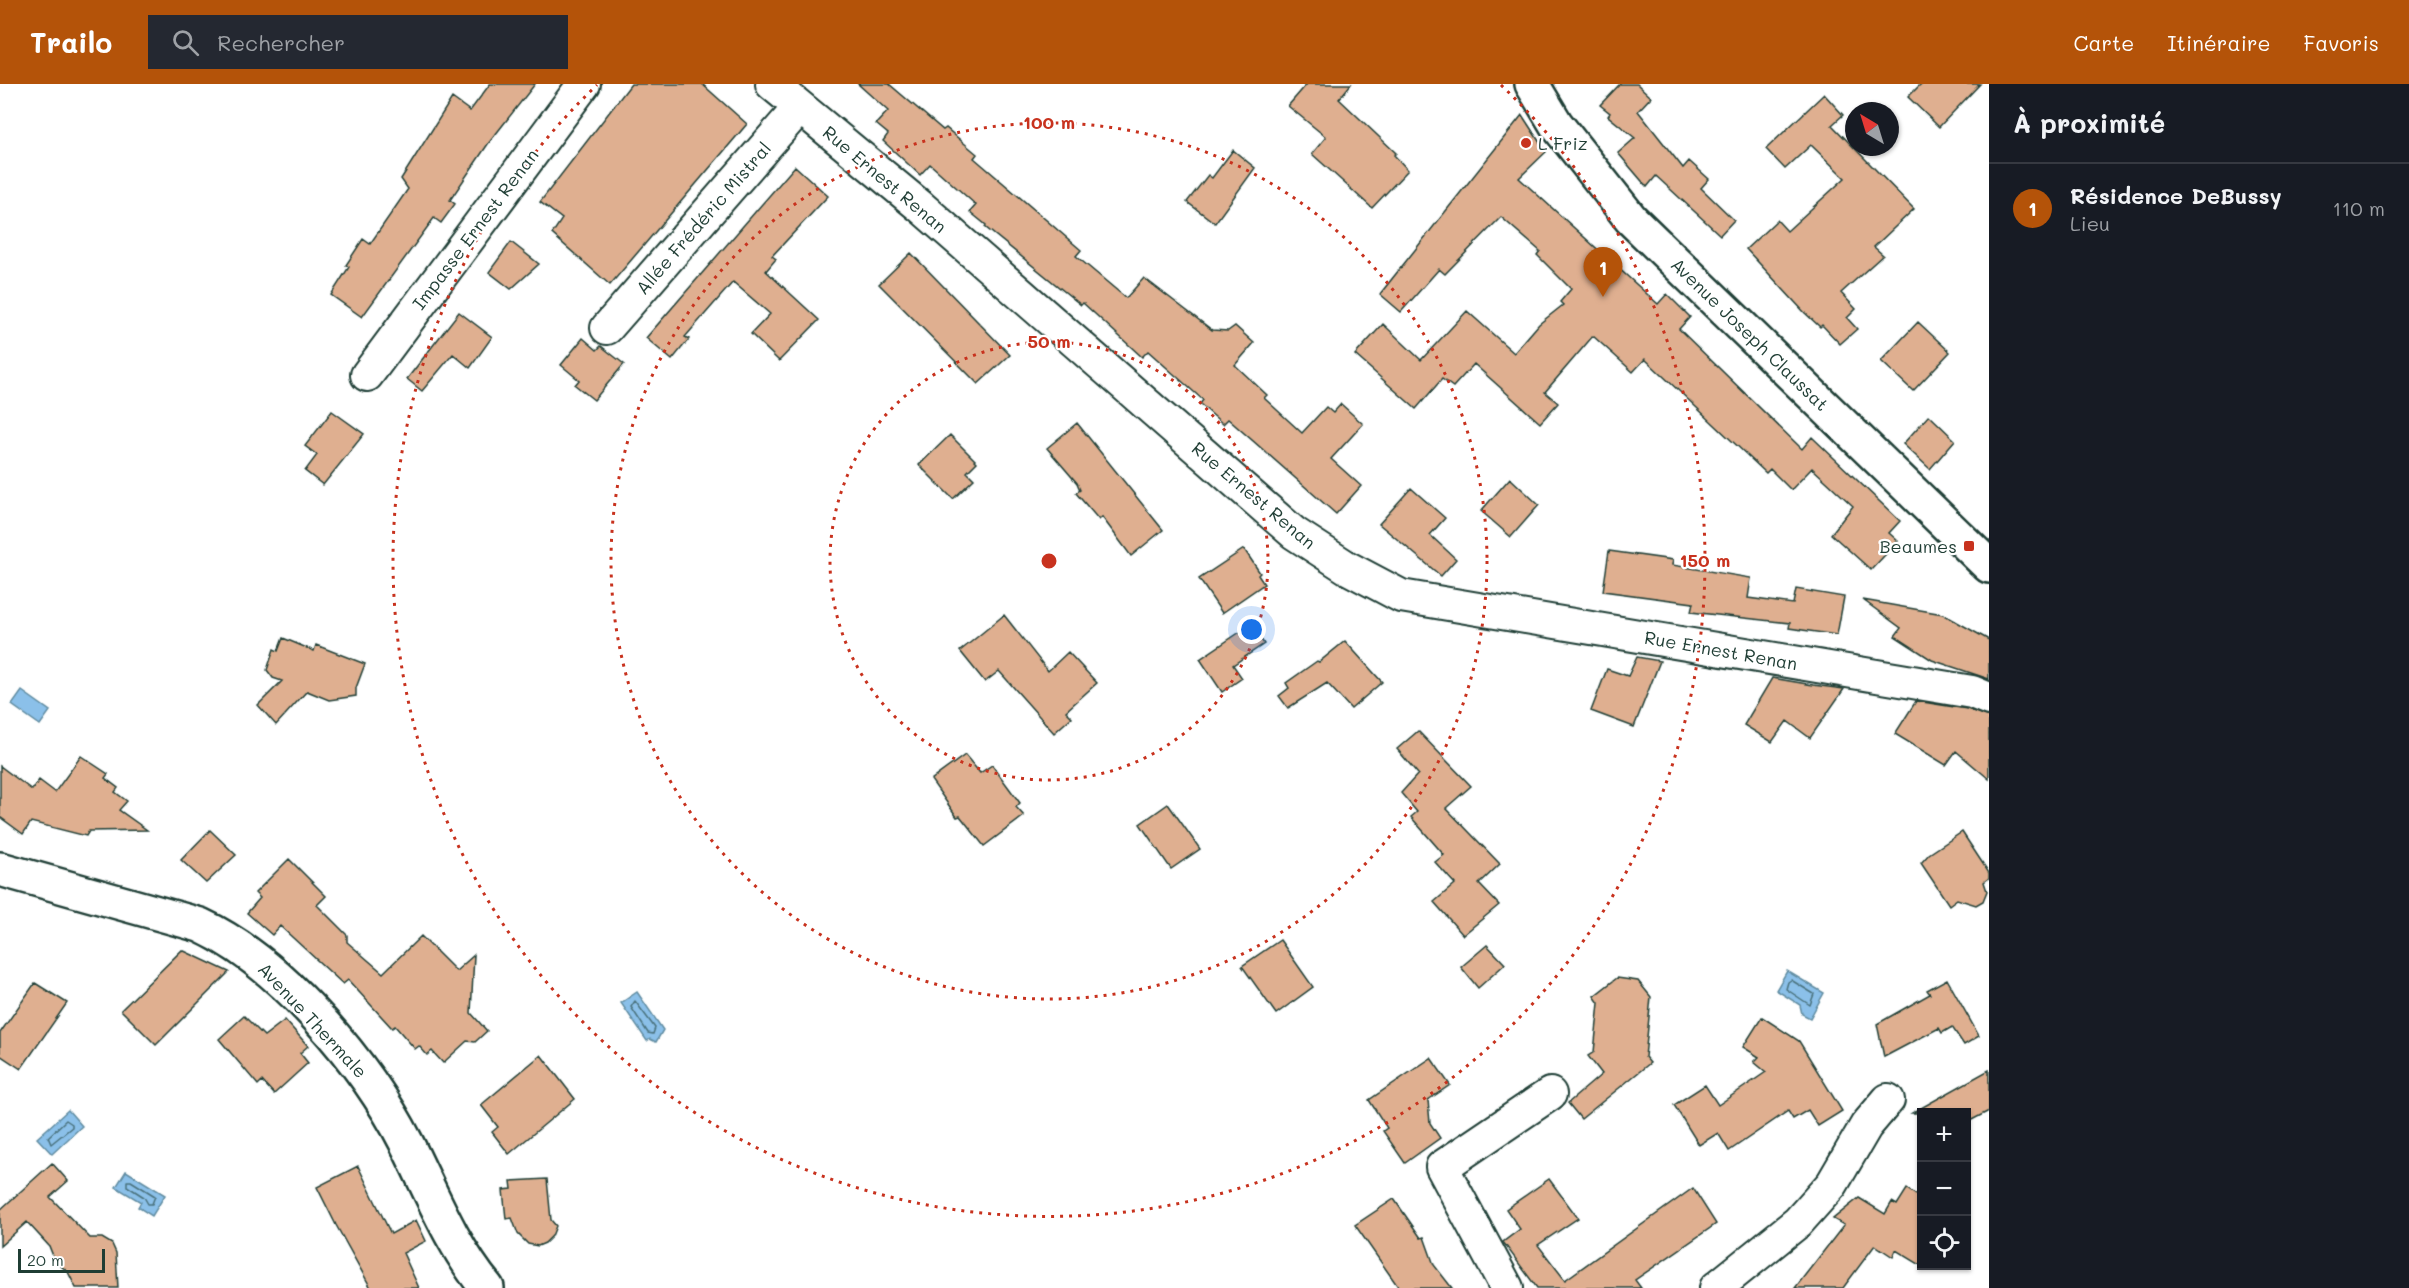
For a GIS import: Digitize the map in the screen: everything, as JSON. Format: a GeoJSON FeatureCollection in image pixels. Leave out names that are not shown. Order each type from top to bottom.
{"type":"FeatureCollection","features":[{"type":"Feature","properties":{"kind":"main road","name":"Avenue Joseph Claussat"},"geometry":{"type":"LineString","coordinates":[[1532,84],[1556,124],[1631,219],[1989,566]]}},
{"type":"Feature","properties":{"kind":"main road","name":"Avenue Thermale"},"geometry":{"type":"LineString","coordinates":[[0,869],[200,925],[227,937],[261,963],[341,1046],[377,1092],[444,1221],[487,1288]]}},
{"type":"Feature","properties":{"kind":"street","name":"Impasse Ernest Renan"},"geometry":{"type":"LineString","coordinates":[[367,375],[584,84]]}},
{"type":"Feature","properties":{"kind":"street","name":"Rue Ernest Renan"},"geometry":{"type":"LineString","coordinates":[[772,84],[921,207],[1294,533],[1348,568],[1401,596],[1972,692],[1989,699]]}},
{"type":"Feature","properties":{"kind":"street","name":"Allée Frédéric Mistral"},"geometry":{"type":"LineString","coordinates":[[607,328],[799,108]]}},
{"type":"Feature","properties":{"kind":"street"},"geometry":{"type":"LineString","coordinates":[[1507,1288],[1442,1167],[1550,1094]]}},
{"type":"Feature","properties":{"kind":"street"},"geometry":{"type":"LineString","coordinates":[[1716,1288],[1805,1215],[1833,1184],[1866,1126],[1888,1100]]}},
{"type":"Feature","properties":{"kind":"water"},"geometry":{"type":"Polygon","coordinates":[[[22,691],[50,711],[40,725],[12,705],[22,691]]]}},
{"type":"Feature","properties":{"kind":"water"},"geometry":{"type":"Polygon","coordinates":[[[1787,971],[1824,993],[1810,1018],[1802,1014],[1800,1005],[1776,990],[1787,971]]]}},
{"type":"Feature","properties":{"kind":"water"},"geometry":{"type":"Polygon","coordinates":[[[637,992],[663,1030],[656,1042],[650,1039],[647,1041],[621,1003],[637,992]]]}},
{"type":"Feature","properties":{"kind":"water"},"geometry":{"type":"Polygon","coordinates":[[[68,1110],[82,1126],[52,1154],[37,1138],[68,1110]]]}},
{"type":"Feature","properties":{"kind":"water"},"geometry":{"type":"Polygon","coordinates":[[[126,1171],[165,1195],[152,1216],[138,1207],[141,1202],[116,1187],[126,1171]]]}},
{"type":"Feature","properties":{"kind":"building"},"geometry":{"type":"Polygon","coordinates":[[[490,84],[535,84],[488,144],[450,200],[455,204],[441,223],[434,218],[362,317],[331,295],[349,267],[346,265],[363,239],[370,244],[408,189],[401,179],[452,98],[470,111],[490,84]]]}},
{"type":"Feature","properties":{"kind":"building"},"geometry":{"type":"Polygon","coordinates":[[[631,84],[702,84],[747,124],[610,285],[552,234],[562,219],[540,202],[631,84]]]}},
{"type":"Feature","properties":{"kind":"building"},"geometry":{"type":"Polygon","coordinates":[[[858,84],[889,84],[943,130],[946,128],[977,154],[974,158],[1081,250],[1076,256],[1126,298],[1144,278],[1212,330],[1228,331],[1235,326],[1254,343],[1235,365],[1267,395],[1264,398],[1302,433],[1326,407],[1333,413],[1341,404],[1363,424],[1331,459],[1361,486],[1336,514],[1228,419],[1223,424],[1200,404],[1203,400],[1148,351],[1142,357],[1083,303],[1081,305],[985,227],[986,225],[970,212],[976,205],[930,164],[920,175],[883,141],[888,134],[876,124],[888,111],[858,84]]]}},
{"type":"Feature","properties":{"kind":"building"},"geometry":{"type":"Polygon","coordinates":[[[1307,84],[1351,84],[1339,99],[1396,153],[1394,155],[1408,170],[1372,208],[1312,154],[1326,137],[1288,106],[1307,84]]]}},
{"type":"Feature","properties":{"kind":"building"},"geometry":{"type":"Polygon","coordinates":[[[1620,84],[1637,84],[1651,97],[1638,111],[1683,168],[1689,161],[1709,179],[1701,188],[1734,220],[1720,235],[1656,176],[1647,187],[1618,153],[1635,138],[1608,116],[1610,113],[1600,105],[1620,84]]]}},
{"type":"Feature","properties":{"kind":"building"},"geometry":{"type":"Polygon","coordinates":[[[1921,84],[1980,84],[1939,127],[1908,97],[1921,84]]]}},
{"type":"Feature","properties":{"kind":"building"},"geometry":{"type":"Polygon","coordinates":[[[1824,94],[1843,115],[1832,125],[1845,138],[1845,156],[1862,156],[1914,209],[1874,247],[1883,255],[1841,293],[1856,309],[1847,318],[1857,329],[1840,344],[1822,325],[1820,327],[1805,313],[1746,249],[1777,220],[1787,231],[1845,178],[1811,145],[1785,169],[1766,149],[1824,94]]]}},
{"type":"Feature","properties":{"kind":"building"},"geometry":{"type":"Polygon","coordinates":[[[1522,115],[1546,152],[1519,178],[1658,304],[1667,294],[1690,317],[1679,329],[1802,449],[1812,437],[1900,521],[1889,533],[1898,541],[1871,570],[1831,534],[1853,506],[1812,468],[1791,490],[1770,469],[1766,473],[1645,359],[1633,372],[1593,336],[1545,392],[1558,403],[1540,423],[1474,364],[1453,387],[1442,379],[1416,409],[1355,355],[1383,324],[1421,360],[1467,311],[1514,353],[1539,324],[1563,305],[1560,302],[1571,289],[1537,255],[1540,251],[1501,217],[1445,274],[1439,269],[1401,312],[1380,294],[1522,115]]]}},
{"type":"Feature","properties":{"kind":"building"},"geometry":{"type":"Polygon","coordinates":[[[1233,150],[1255,168],[1215,223],[1187,202],[1208,175],[1212,178],[1233,150]]]}},
{"type":"Feature","properties":{"kind":"building"},"geometry":{"type":"Polygon","coordinates":[[[795,166],[828,196],[772,256],[776,259],[766,271],[819,320],[779,361],[751,334],[770,314],[733,282],[685,337],[689,339],[672,360],[646,338],[795,166]]]}},
{"type":"Feature","properties":{"kind":"building"},"geometry":{"type":"Polygon","coordinates":[[[511,242],[539,264],[511,289],[489,272],[511,242]]]}},
{"type":"Feature","properties":{"kind":"building"},"geometry":{"type":"Polygon","coordinates":[[[911,253],[1010,355],[978,384],[879,284],[911,253]]]}},
{"type":"Feature","properties":{"kind":"building"},"geometry":{"type":"Polygon","coordinates":[[[459,312],[492,337],[470,368],[453,354],[422,391],[407,379],[459,312]]]}},
{"type":"Feature","properties":{"kind":"building"},"geometry":{"type":"Polygon","coordinates":[[[1918,322],[1950,352],[1913,391],[1881,361],[1918,322]]]}},
{"type":"Feature","properties":{"kind":"building"},"geometry":{"type":"Polygon","coordinates":[[[583,338],[597,350],[601,346],[624,364],[594,400],[575,385],[579,380],[561,365],[583,338]]]}},
{"type":"Feature","properties":{"kind":"building"},"geometry":{"type":"Polygon","coordinates":[[[332,411],[364,434],[323,485],[305,471],[317,455],[305,446],[332,411]]]}},
{"type":"Feature","properties":{"kind":"building"},"geometry":{"type":"Polygon","coordinates":[[[1929,415],[1955,440],[1930,469],[1903,444],[1929,415]]]}},
{"type":"Feature","properties":{"kind":"building"},"geometry":{"type":"Polygon","coordinates":[[[1077,423],[1163,530],[1131,556],[1102,517],[1099,520],[1076,493],[1080,490],[1077,483],[1047,448],[1077,423]]]}},
{"type":"Feature","properties":{"kind":"building"},"geometry":{"type":"Polygon","coordinates":[[[950,435],[977,462],[967,472],[974,479],[953,499],[919,465],[950,435]]]}},
{"type":"Feature","properties":{"kind":"building"},"geometry":{"type":"Polygon","coordinates":[[[1510,478],[1539,505],[1511,537],[1481,511],[1510,478]]]}},
{"type":"Feature","properties":{"kind":"building"},"geometry":{"type":"Polygon","coordinates":[[[1411,488],[1445,518],[1430,535],[1456,559],[1441,576],[1379,524],[1411,488]]]}},
{"type":"Feature","properties":{"kind":"building"},"geometry":{"type":"Polygon","coordinates":[[[1244,549],[1260,573],[1258,575],[1264,584],[1222,613],[1199,579],[1244,549]]]}},
{"type":"Feature","properties":{"kind":"building"},"geometry":{"type":"Polygon","coordinates":[[[1609,551],[1673,560],[1672,565],[1751,578],[1748,598],[1793,604],[1796,589],[1844,597],[1837,635],[1789,628],[1790,623],[1691,612],[1693,603],[1603,591],[1609,551]]]}},
{"type":"Feature","properties":{"kind":"building"},"geometry":{"type":"Polygon","coordinates":[[[1863,600],[1943,614],[1989,640],[1989,679],[1932,660],[1895,636],[1901,628],[1863,600]]]}},
{"type":"Feature","properties":{"kind":"building"},"geometry":{"type":"Polygon","coordinates":[[[1004,615],[1048,671],[1068,652],[1097,683],[1066,711],[1072,717],[1054,733],[999,671],[985,682],[960,651],[1004,615]]]}},
{"type":"Feature","properties":{"kind":"building"},"geometry":{"type":"Polygon","coordinates":[[[1252,624],[1264,644],[1233,665],[1242,678],[1222,692],[1200,659],[1252,624]]]}},
{"type":"Feature","properties":{"kind":"building"},"geometry":{"type":"Polygon","coordinates":[[[283,638],[314,651],[316,645],[365,664],[356,688],[356,696],[329,700],[307,691],[276,725],[258,705],[282,681],[273,678],[267,670],[274,649],[278,651],[283,638]]]}},
{"type":"Feature","properties":{"kind":"building"},"geometry":{"type":"Polygon","coordinates":[[[1345,641],[1382,682],[1351,709],[1327,683],[1288,708],[1279,696],[1289,688],[1286,683],[1317,661],[1319,662],[1345,641]]]}},
{"type":"Feature","properties":{"kind":"building"},"geometry":{"type":"Polygon","coordinates":[[[1637,657],[1660,661],[1634,727],[1591,711],[1607,669],[1628,676],[1637,657]]]}},
{"type":"Feature","properties":{"kind":"building"},"geometry":{"type":"Polygon","coordinates":[[[1772,678],[1844,689],[1810,738],[1787,721],[1772,742],[1744,725],[1772,678]]]}},
{"type":"Feature","properties":{"kind":"building"},"geometry":{"type":"Polygon","coordinates":[[[1916,701],[1967,709],[1989,717],[1989,779],[1956,751],[1946,765],[1895,734],[1916,701]]]}},
{"type":"Feature","properties":{"kind":"building"},"geometry":{"type":"Polygon","coordinates":[[[1418,731],[1471,786],[1446,808],[1500,864],[1479,884],[1499,905],[1463,935],[1434,902],[1455,884],[1435,862],[1444,855],[1411,817],[1417,812],[1401,793],[1418,774],[1397,749],[1418,731]]]}},
{"type":"Feature","properties":{"kind":"building"},"geometry":{"type":"Polygon","coordinates":[[[965,755],[980,773],[992,765],[1020,803],[1016,807],[1024,816],[984,846],[960,816],[957,817],[931,780],[965,755]]]}},
{"type":"Feature","properties":{"kind":"building"},"geometry":{"type":"Polygon","coordinates":[[[81,756],[108,774],[105,778],[118,788],[115,792],[127,801],[119,810],[147,830],[89,831],[86,836],[31,822],[23,834],[0,817],[0,766],[32,790],[39,780],[55,792],[81,756]]]}},
{"type":"Feature","properties":{"kind":"building"},"geometry":{"type":"Polygon","coordinates":[[[1168,804],[1200,849],[1171,869],[1140,824],[1168,804]]]}},
{"type":"Feature","properties":{"kind":"building"},"geometry":{"type":"Polygon","coordinates":[[[210,830],[236,855],[206,883],[181,860],[210,830]]]}},
{"type":"Feature","properties":{"kind":"building"},"geometry":{"type":"Polygon","coordinates":[[[1962,832],[1989,873],[1989,878],[1984,882],[1987,891],[1983,901],[1976,905],[1957,899],[1949,905],[1921,863],[1929,854],[1962,832]]]}},
{"type":"Feature","properties":{"kind":"building"},"geometry":{"type":"Polygon","coordinates":[[[289,859],[326,896],[317,905],[347,935],[347,942],[383,973],[421,936],[456,971],[474,955],[471,1013],[487,1031],[475,1042],[467,1041],[443,1063],[432,1051],[427,1055],[419,1046],[415,1049],[395,1026],[392,1028],[348,980],[343,984],[280,926],[272,935],[247,913],[260,898],[255,893],[289,859]]]}},
{"type":"Feature","properties":{"kind":"building"},"geometry":{"type":"Polygon","coordinates":[[[1280,940],[1313,987],[1276,1014],[1242,966],[1280,940]]]}},
{"type":"Feature","properties":{"kind":"building"},"geometry":{"type":"Polygon","coordinates":[[[1487,945],[1505,964],[1478,988],[1461,967],[1487,945]]]}},
{"type":"Feature","properties":{"kind":"building"},"geometry":{"type":"Polygon","coordinates":[[[182,950],[229,972],[156,1045],[121,1010],[182,950]]]}},
{"type":"Feature","properties":{"kind":"building"},"geometry":{"type":"Polygon","coordinates":[[[1617,978],[1638,981],[1651,997],[1645,1057],[1650,1063],[1581,1119],[1568,1103],[1602,1074],[1588,1056],[1594,1052],[1599,1003],[1594,996],[1617,978]]]}},
{"type":"Feature","properties":{"kind":"building"},"geometry":{"type":"Polygon","coordinates":[[[1947,979],[1979,1036],[1964,1045],[1952,1027],[1942,1033],[1939,1028],[1884,1057],[1877,1024],[1930,994],[1927,990],[1947,979]]]}},
{"type":"Feature","properties":{"kind":"building"},"geometry":{"type":"Polygon","coordinates":[[[35,983],[67,1003],[21,1069],[0,1055],[0,1033],[35,983]]]}},
{"type":"Feature","properties":{"kind":"building"},"geometry":{"type":"Polygon","coordinates":[[[244,1016],[264,1036],[285,1020],[308,1046],[300,1053],[308,1063],[274,1094],[262,1081],[258,1085],[219,1039],[244,1016]]]}},
{"type":"Feature","properties":{"kind":"building"},"geometry":{"type":"Polygon","coordinates":[[[1762,1017],[1799,1041],[1842,1111],[1818,1126],[1808,1110],[1793,1119],[1788,1111],[1729,1151],[1718,1133],[1699,1145],[1674,1105],[1705,1085],[1718,1105],[1766,1072],[1754,1062],[1759,1057],[1743,1047],[1762,1017]]]}},
{"type":"Feature","properties":{"kind":"building"},"geometry":{"type":"Polygon","coordinates":[[[541,1055],[575,1099],[509,1154],[492,1132],[498,1127],[481,1105],[541,1055]]]}},
{"type":"Feature","properties":{"kind":"building"},"geometry":{"type":"Polygon","coordinates":[[[1431,1058],[1450,1085],[1428,1100],[1430,1123],[1440,1138],[1405,1163],[1383,1131],[1387,1128],[1369,1100],[1431,1058]]]}},
{"type":"Feature","properties":{"kind":"building"},"geometry":{"type":"Polygon","coordinates":[[[1989,1070],[1989,1111],[1971,1120],[1971,1108],[1921,1108],[1989,1070]]]}},
{"type":"Feature","properties":{"kind":"building"},"geometry":{"type":"Polygon","coordinates":[[[52,1163],[68,1181],[50,1197],[90,1238],[102,1238],[112,1244],[116,1253],[118,1288],[76,1288],[68,1272],[55,1261],[49,1246],[27,1222],[0,1246],[0,1210],[52,1163]]]}},
{"type":"Feature","properties":{"kind":"building"},"geometry":{"type":"Polygon","coordinates":[[[358,1166],[391,1234],[416,1220],[426,1241],[403,1253],[419,1288],[371,1288],[317,1187],[358,1166]]]}},
{"type":"Feature","properties":{"kind":"building"},"geometry":{"type":"Polygon","coordinates":[[[547,1179],[551,1220],[556,1226],[552,1236],[545,1243],[538,1246],[528,1244],[518,1234],[512,1218],[506,1219],[503,1190],[512,1189],[511,1181],[547,1179]]]}},
{"type":"Feature","properties":{"kind":"building"},"geometry":{"type":"Polygon","coordinates":[[[1549,1179],[1578,1218],[1538,1245],[1565,1280],[1693,1188],[1716,1224],[1635,1280],[1641,1288],[1537,1288],[1503,1242],[1520,1229],[1506,1209],[1549,1179]]]}},
{"type":"Feature","properties":{"kind":"building"},"geometry":{"type":"Polygon","coordinates":[[[1907,1189],[1917,1196],[1917,1263],[1896,1250],[1893,1257],[1875,1245],[1843,1288],[1795,1288],[1844,1225],[1833,1219],[1859,1198],[1885,1214],[1892,1202],[1897,1205],[1907,1189]]]}},
{"type":"Feature","properties":{"kind":"building"},"geometry":{"type":"Polygon","coordinates":[[[1394,1199],[1421,1238],[1424,1237],[1434,1265],[1452,1288],[1399,1288],[1355,1225],[1394,1199]]]}},
{"type":"Feature","properties":{"kind":"place","name":"L Friz"},"geometry":{"type":"Point","coordinates":[1526,143]}},
{"type":"Feature","properties":{"kind":"place","name":"Résidence DeBussy"},"geometry":{"type":"Point","coordinates":[1603,297]}},
{"type":"Feature","properties":{"kind":"place","name":"Beaumes"},"geometry":{"type":"Point","coordinates":[1969,546]}}]}
